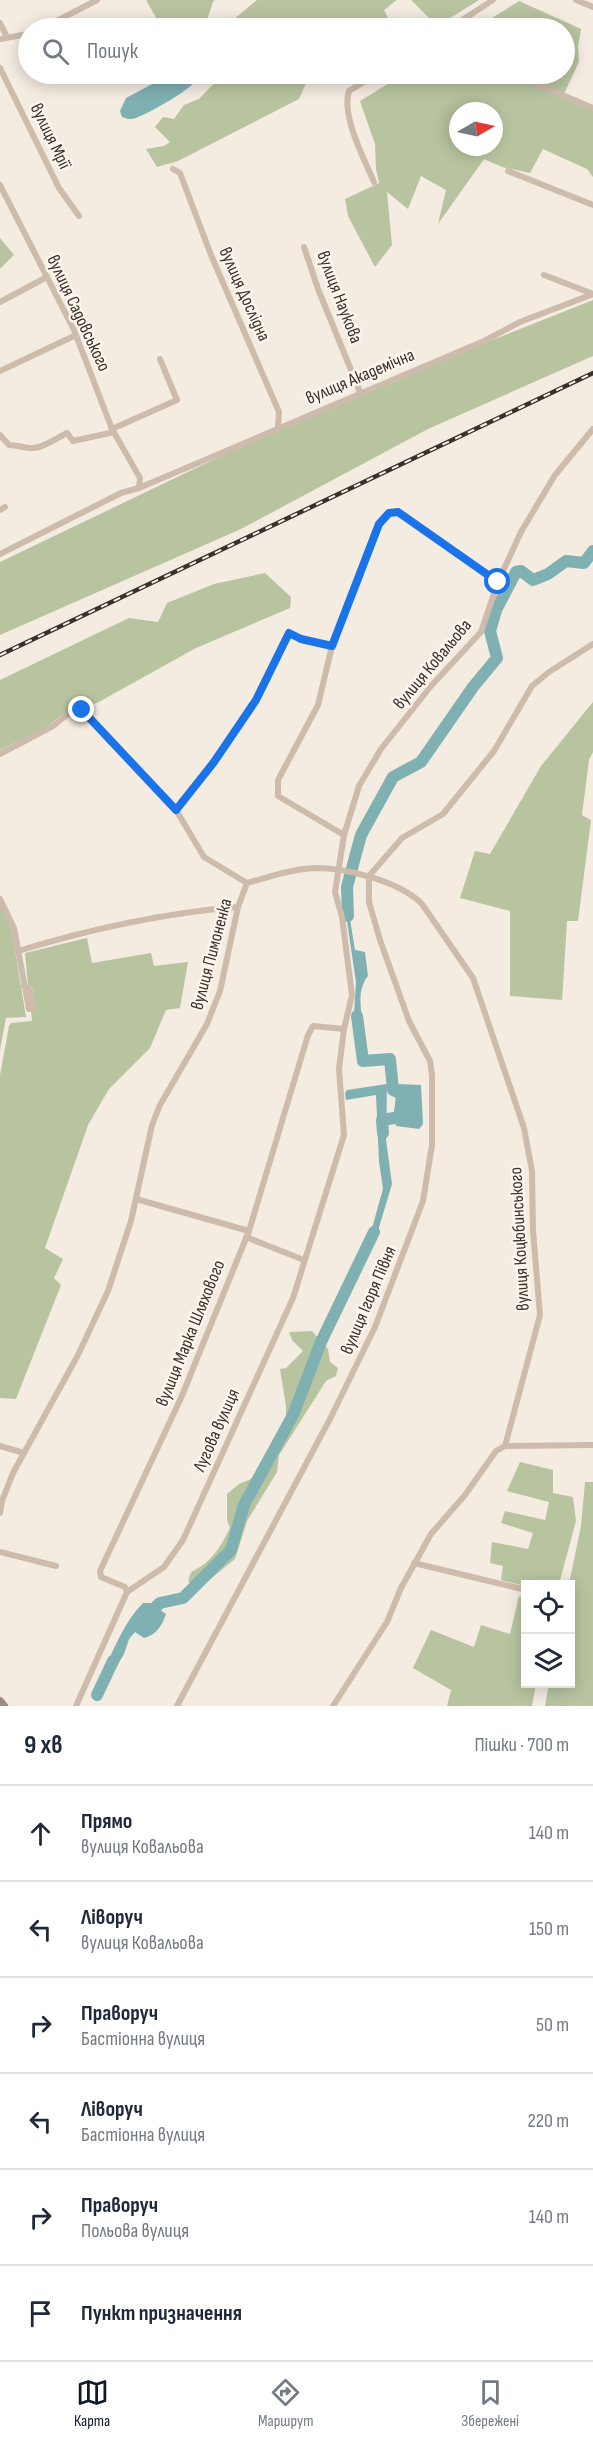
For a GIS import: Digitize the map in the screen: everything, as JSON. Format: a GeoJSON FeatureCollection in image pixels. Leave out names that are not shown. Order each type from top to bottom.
{"type":"FeatureCollection","features":[{"type":"Feature","properties":{"kind":"street"},"geometry":{"type":"LineString","coordinates":[[62,18],[97,0]]}},
{"type":"Feature","properties":{"kind":"street"},"geometry":{"type":"LineString","coordinates":[[465,18],[493,0]]}},
{"type":"Feature","properties":{"kind":"street"},"geometry":{"type":"LineString","coordinates":[[576,0],[593,7]]}},
{"type":"Feature","properties":{"kind":"street"},"geometry":{"type":"LineString","coordinates":[[0,23],[3,38],[18,36]]}},
{"type":"Feature","properties":{"kind":"street","name":"вулиця Мрії"},"geometry":{"type":"LineString","coordinates":[[0,68],[60,188],[80,216]]}},
{"type":"Feature","properties":{"kind":"street"},"geometry":{"type":"LineString","coordinates":[[361,84],[349,91],[347,107],[374,182]]}},
{"type":"Feature","properties":{"kind":"street"},"geometry":{"type":"LineString","coordinates":[[537,84],[593,108]]}},
{"type":"Feature","properties":{"kind":"street","name":"вулиця Дослідна"},"geometry":{"type":"LineString","coordinates":[[172,169],[180,173],[211,255],[280,416]]}},
{"type":"Feature","properties":{"kind":"street"},"geometry":{"type":"LineString","coordinates":[[508,171],[593,205]]}},
{"type":"Feature","properties":{"kind":"street","name":"вулиця Садовського"},"geometry":{"type":"LineString","coordinates":[[0,185],[76,335],[112,429],[139,474]]}},
{"type":"Feature","properties":{"kind":"street","name":"вулиця Наукова"},"geometry":{"type":"LineString","coordinates":[[304,247],[318,289],[360,392]]}},
{"type":"Feature","properties":{"kind":"street"},"geometry":{"type":"LineString","coordinates":[[544,275],[593,294]]}},
{"type":"Feature","properties":{"kind":"street"},"geometry":{"type":"LineString","coordinates":[[0,302],[47,277]]}},
{"type":"Feature","properties":{"kind":"street","name":"вулиця Академічна"},"geometry":{"type":"LineString","coordinates":[[0,554],[121,493],[139,488],[484,341],[520,322],[593,294]]}},
{"type":"Feature","properties":{"kind":"street"},"geometry":{"type":"LineString","coordinates":[[0,371],[76,335]]}},
{"type":"Feature","properties":{"kind":"street"},"geometry":{"type":"LineString","coordinates":[[0,435],[9,445],[36,448],[67,433],[73,441],[110,433],[112,429],[177,400],[160,359]]}},
{"type":"Feature","properties":{"kind":"street"},"geometry":{"type":"LineString","coordinates":[[278,427],[280,416],[289,423]]}},
{"type":"Feature","properties":{"kind":"street","name":"вулиця Ковальова"},"geometry":{"type":"LineString","coordinates":[[338,871],[344,835],[359,786],[376,758],[431,686],[481,632],[498,582],[521,532],[555,475],[593,429]]}},
{"type":"Feature","properties":{"kind":"street"},"geometry":{"type":"LineString","coordinates":[[139,474],[146,479],[156,480]]}},
{"type":"Feature","properties":{"kind":"street"},"geometry":{"type":"LineString","coordinates":[[139,474],[139,488]]}},
{"type":"Feature","properties":{"kind":"street"},"geometry":{"type":"LineString","coordinates":[[344,835],[278,796],[278,780],[318,705],[332,646],[379,524],[389,513],[398,512],[498,582]]}},
{"type":"Feature","properties":{"kind":"street"},"geometry":{"type":"LineString","coordinates":[[176,810],[214,762],[256,700],[289,633],[301,639],[332,646]]}},
{"type":"Feature","properties":{"kind":"street"},"geometry":{"type":"LineString","coordinates":[[369,876],[402,838],[443,814],[494,752],[532,686],[549,672],[593,644]]}},
{"type":"Feature","properties":{"kind":"street"},"geometry":{"type":"LineString","coordinates":[[0,754],[53,726],[68,714],[82,710],[176,810],[197,849],[204,857],[247,883]]}},
{"type":"Feature","properties":{"kind":"street","name":"вулиця Пимоненка"},"geometry":{"type":"LineString","coordinates":[[0,1513],[5,1492],[78,1355],[108,1291],[131,1221],[152,1125],[160,1105],[207,1024],[220,991],[238,907],[247,883],[314,868],[369,876]]}},
{"type":"Feature","properties":{"kind":"street"},"geometry":{"type":"LineString","coordinates":[[338,871],[335,892],[342,917],[352,995],[344,1029]]}},
{"type":"Feature","properties":{"kind":"street","name":"вулиця Коцюбинського"},"geometry":{"type":"LineString","coordinates":[[333,1706],[387,1622],[414,1563],[431,1534],[465,1495],[496,1451],[505,1446],[540,1315],[533,1231],[532,1171],[524,1128],[473,978],[422,904],[413,895],[369,876]]}},
{"type":"Feature","properties":{"kind":"street","name":"вулиця Ігоря Півня"},"geometry":{"type":"LineString","coordinates":[[177,1706],[331,1417],[375,1328],[423,1201],[432,1145],[430,1061],[409,1022],[380,940],[369,902],[369,876]]}},
{"type":"Feature","properties":{"kind":"street"},"geometry":{"type":"LineString","coordinates":[[0,899],[13,923],[24,986]]}},
{"type":"Feature","properties":{"kind":"street"},"geometry":{"type":"LineString","coordinates":[[18,951],[144,920],[201,910],[238,907]]}},
{"type":"Feature","properties":{"kind":"street","name":"вулиця Марка Шляхового"},"geometry":{"type":"LineString","coordinates":[[127,1592],[125,1587],[100,1577],[100,1571],[181,1398],[247,1234],[308,1035],[313,1026],[344,1029]]}},
{"type":"Feature","properties":{"kind":"street","name":"Лугова вулиця"},"geometry":{"type":"LineString","coordinates":[[127,1592],[164,1567],[183,1540],[293,1298],[344,1135],[339,1069],[344,1029]]}},
{"type":"Feature","properties":{"kind":"street"},"geometry":{"type":"LineString","coordinates":[[136,1199],[247,1234],[304,1260]]}},
{"type":"Feature","properties":{"kind":"street"},"geometry":{"type":"LineString","coordinates":[[0,1446],[24,1453]]}},
{"type":"Feature","properties":{"kind":"street"},"geometry":{"type":"LineString","coordinates":[[505,1446],[593,1446]]}},
{"type":"Feature","properties":{"kind":"street"},"geometry":{"type":"LineString","coordinates":[[0,1552],[56,1566]]}},
{"type":"Feature","properties":{"kind":"street"},"geometry":{"type":"LineString","coordinates":[[414,1563],[521,1589]]}},
{"type":"Feature","properties":{"kind":"street"},"geometry":{"type":"LineString","coordinates":[[76,1706],[127,1592]]}},
{"type":"Feature","properties":{"kind":"street"},"geometry":{"type":"LineString","coordinates":[[0,1701],[4,1706]]}},
{"type":"Feature","properties":{"kind":"green space"},"geometry":{"type":"Polygon","coordinates":[[[146,0],[215,0],[207,18],[156,18],[146,0]]]}},
{"type":"Feature","properties":{"kind":"green space"},"geometry":{"type":"Polygon","coordinates":[[[257,0],[397,0],[384,10],[388,18],[235,18],[257,0]]]}},
{"type":"Feature","properties":{"kind":"green space"},"geometry":{"type":"Polygon","coordinates":[[[411,0],[479,0],[450,18],[429,18],[411,0]]]}},
{"type":"Feature","properties":{"kind":"green space"},"geometry":{"type":"Polygon","coordinates":[[[519,1],[557,18],[492,18],[519,1]]]}},
{"type":"Feature","properties":{"kind":"green space"},"geometry":{"type":"Polygon","coordinates":[[[575,26],[581,29],[578,47],[579,62],[575,70],[575,26]]]}},
{"type":"Feature","properties":{"kind":"green space"},"geometry":{"type":"Polygon","coordinates":[[[213,84],[306,84],[299,99],[178,161],[157,167],[146,149],[164,146],[170,142],[155,127],[163,117],[174,119],[184,105],[199,99],[213,84]]]}},
{"type":"Feature","properties":{"kind":"green space"},"geometry":{"type":"Polygon","coordinates":[[[388,84],[569,84],[563,96],[593,111],[593,177],[587,169],[543,149],[530,173],[502,167],[484,159],[438,224],[446,190],[421,176],[408,209],[387,192],[392,245],[375,267],[348,216],[345,199],[379,183],[375,144],[360,101],[388,84]]]}},
{"type":"Feature","properties":{"kind":"green space"},"geometry":{"type":"Polygon","coordinates":[[[0,238],[14,255],[0,269],[0,238]]]}},
{"type":"Feature","properties":{"kind":"green space"},"geometry":{"type":"Polygon","coordinates":[[[593,300],[593,356],[428,429],[241,529],[0,635],[0,562],[319,409],[593,300]]]}},
{"type":"Feature","properties":{"kind":"green space"},"geometry":{"type":"Polygon","coordinates":[[[265,573],[291,597],[290,608],[196,648],[97,703],[67,711],[45,728],[0,750],[0,680],[129,618],[158,622],[167,603],[214,584],[265,573]]]}},
{"type":"Feature","properties":{"kind":"green space"},"geometry":{"type":"Polygon","coordinates":[[[593,702],[593,752],[589,760],[582,815],[591,820],[578,921],[567,921],[562,1000],[510,996],[510,911],[460,898],[475,851],[490,854],[541,766],[593,702]]]}},
{"type":"Feature","properties":{"kind":"green space"},"geometry":{"type":"Polygon","coordinates":[[[0,906],[11,926],[26,1017],[6,1018],[0,1050],[0,906]]]}},
{"type":"Feature","properties":{"kind":"green space"},"geometry":{"type":"Polygon","coordinates":[[[87,938],[92,963],[151,953],[154,966],[188,962],[180,1008],[166,1010],[150,1048],[109,1089],[88,1125],[45,1248],[63,1259],[54,1278],[61,1285],[16,1399],[0,1398],[0,1075],[9,1026],[11,1023],[32,1021],[31,1011],[35,1008],[33,988],[28,985],[25,953],[87,938]]]}},
{"type":"Feature","properties":{"kind":"green space"},"geometry":{"type":"Polygon","coordinates":[[[312,1331],[328,1349],[330,1362],[338,1368],[336,1376],[326,1381],[279,1455],[277,1472],[247,1521],[235,1559],[197,1590],[188,1581],[191,1572],[215,1554],[230,1528],[227,1520],[227,1494],[239,1484],[251,1479],[286,1423],[286,1406],[280,1369],[286,1368],[303,1351],[292,1340],[289,1332],[312,1331]]]}},
{"type":"Feature","properties":{"kind":"green space"},"geometry":{"type":"Polygon","coordinates":[[[520,1462],[553,1470],[553,1493],[573,1497],[576,1521],[560,1580],[521,1580],[521,1585],[501,1580],[503,1566],[490,1563],[492,1542],[528,1549],[533,1533],[501,1523],[505,1511],[545,1520],[549,1502],[507,1491],[520,1462]]]}},
{"type":"Feature","properties":{"kind":"green space"},"geometry":{"type":"Polygon","coordinates":[[[585,1482],[593,1482],[593,1706],[545,1706],[548,1688],[575,1688],[575,1580],[570,1580],[581,1526],[585,1482]]]}},
{"type":"Feature","properties":{"kind":"green space"},"geometry":{"type":"Polygon","coordinates":[[[519,1596],[521,1597],[521,1688],[535,1688],[532,1706],[447,1706],[451,1690],[413,1668],[431,1630],[474,1647],[481,1625],[510,1634],[519,1596]]]}},
{"type":"Feature","properties":{"kind":"water"},"geometry":{"type":"Polygon","coordinates":[[[152,84],[192,84],[180,94],[134,119],[122,117],[120,111],[126,98],[152,84]]]}},
{"type":"Feature","properties":{"kind":"water"},"geometry":{"type":"Polygon","coordinates":[[[343,894],[347,901],[355,950],[365,952],[368,976],[361,995],[362,1031],[353,1030],[356,982],[343,894]]]}},
{"type":"Feature","properties":{"kind":"water"},"geometry":{"type":"Polygon","coordinates":[[[387,1084],[386,1140],[392,1184],[374,1244],[367,1246],[383,1189],[379,1161],[376,1095],[346,1100],[345,1093],[347,1090],[387,1084]]]}},
{"type":"Feature","properties":{"kind":"water"},"geometry":{"type":"Polygon","coordinates":[[[398,1084],[421,1085],[423,1124],[419,1129],[396,1126],[394,1111],[398,1094],[395,1086],[398,1084]]]}},
{"type":"Feature","properties":{"kind":"water"},"geometry":{"type":"Polygon","coordinates":[[[143,1603],[150,1603],[166,1614],[163,1622],[148,1637],[144,1638],[135,1632],[129,1639],[124,1654],[111,1676],[103,1673],[125,1627],[143,1603]]]}},
{"type":"Feature","properties":{"kind":"waterway"},"geometry":{"type":"LineString","coordinates":[[348,916],[347,887],[361,835],[393,777],[421,762],[473,687],[497,658],[490,631],[496,610],[516,572],[521,571],[533,580],[548,574],[566,561],[584,563],[593,551]]}},
{"type":"Feature","properties":{"kind":"waterway"},"geometry":{"type":"LineString","coordinates":[[357,1016],[363,1061],[390,1059],[393,1090],[402,1094],[400,1117],[382,1120],[383,1133]]}},
{"type":"Feature","properties":{"kind":"waterway"},"geometry":{"type":"LineString","coordinates":[[144,1618],[160,1603],[183,1598],[231,1550],[244,1505],[293,1415],[321,1342],[374,1232]]}},
{"type":"Feature","properties":{"kind":"waterway"},"geometry":{"type":"LineString","coordinates":[[97,1695],[113,1661]]}},
{"type":"Feature","properties":{"kind":"railway"},"geometry":{"type":"LineString","coordinates":[[0,655],[593,373]]}},
{"type":"Feature","properties":{"kind":"route"},"geometry":{"type":"LineString","coordinates":[[82,710],[176,810],[214,762],[256,700],[289,633],[301,639],[332,646],[379,524],[389,513],[398,512],[498,582]]}}]}
